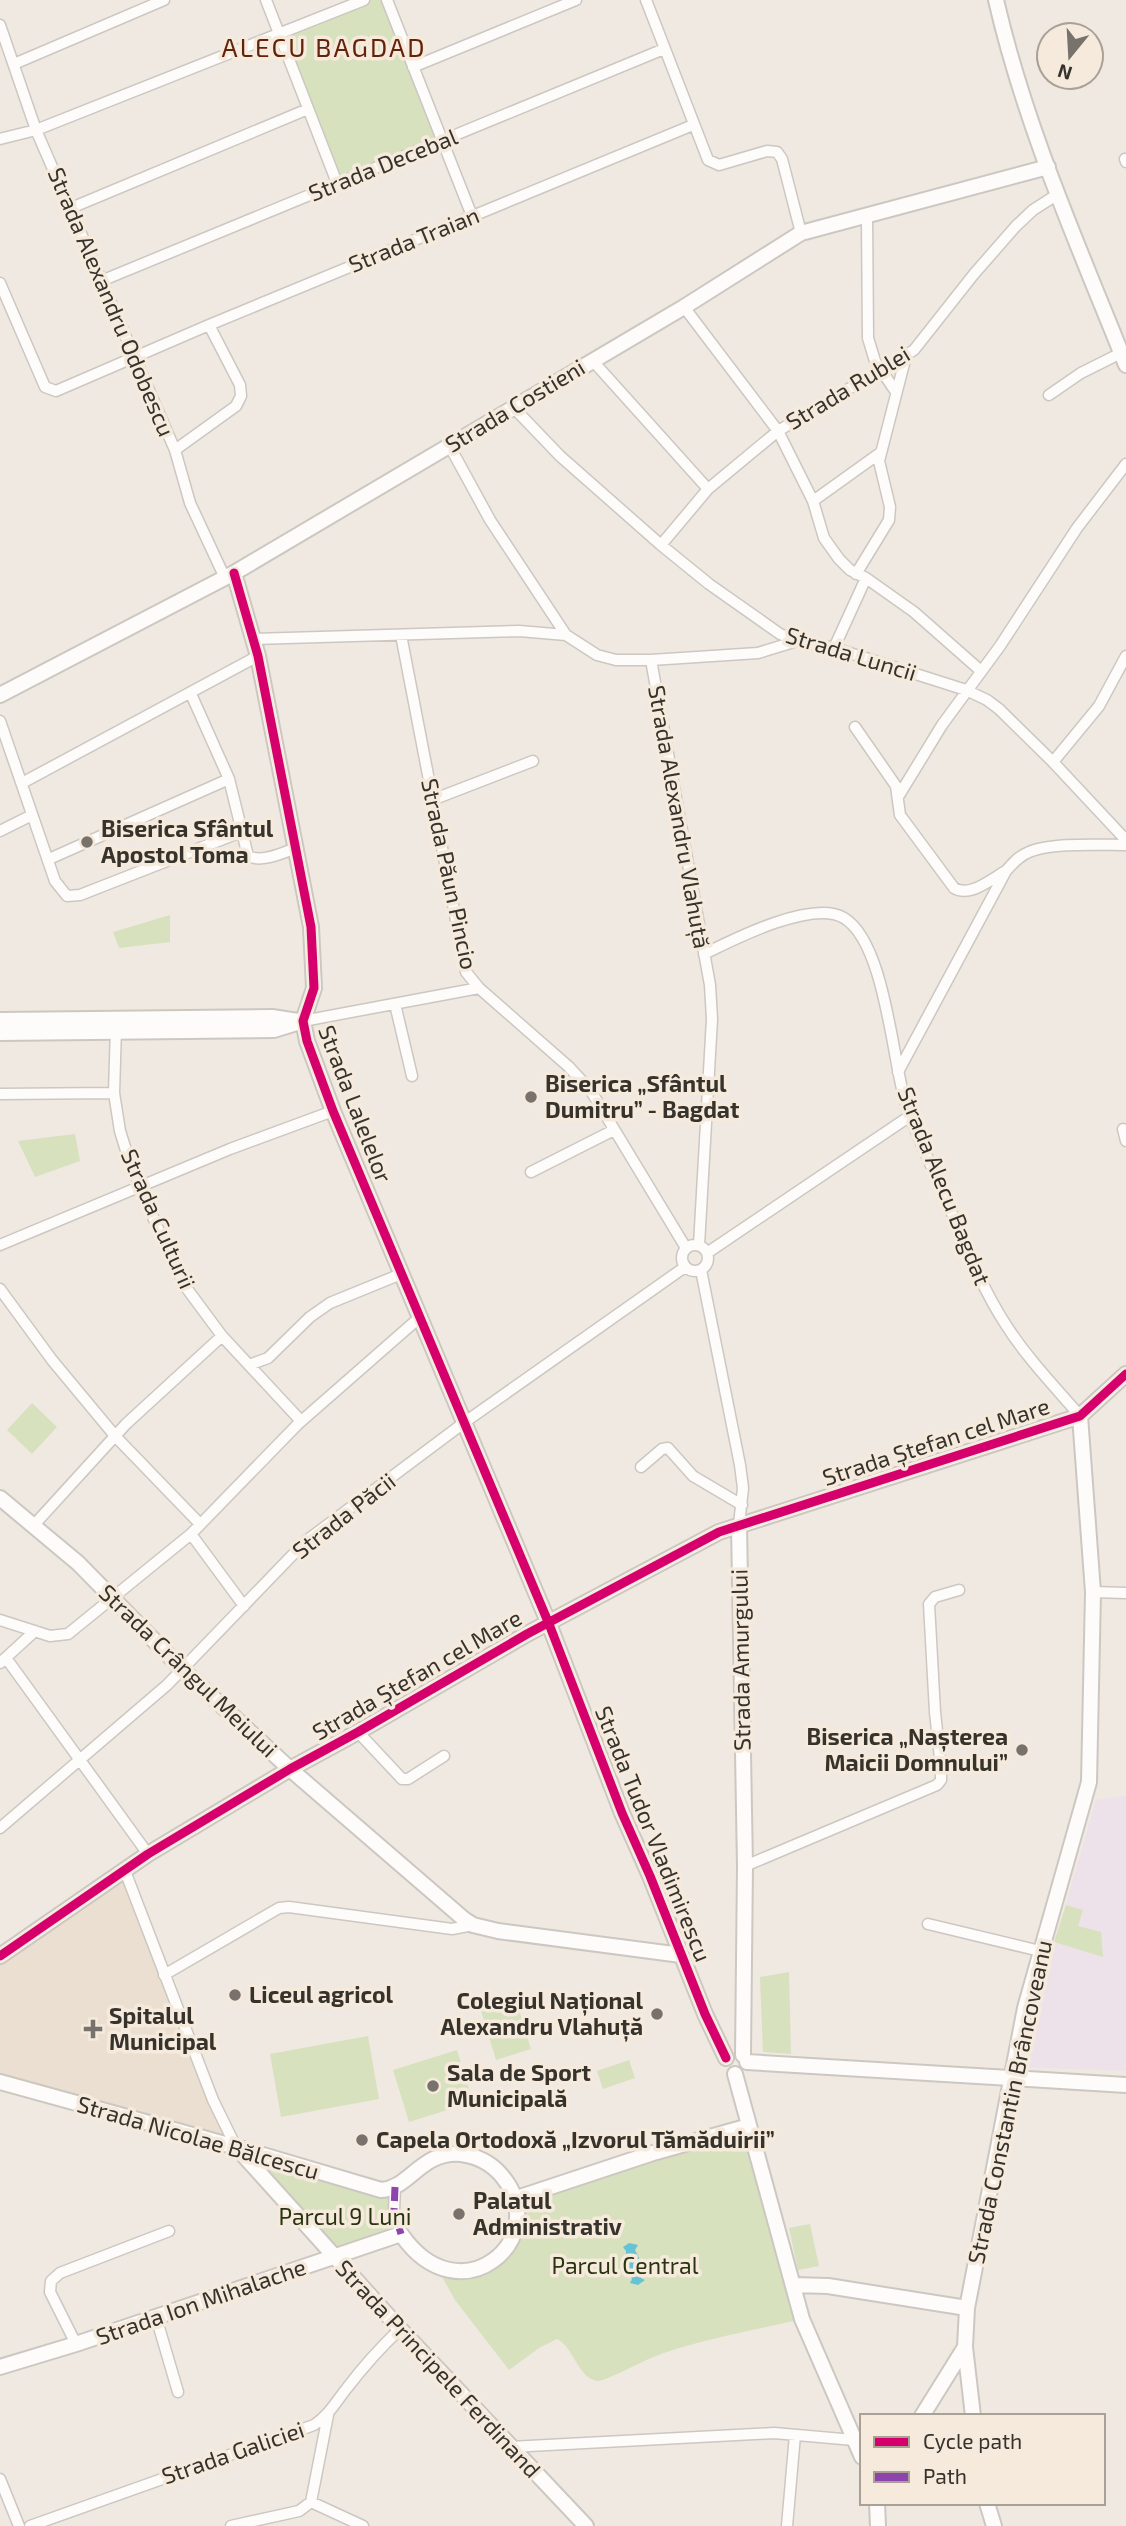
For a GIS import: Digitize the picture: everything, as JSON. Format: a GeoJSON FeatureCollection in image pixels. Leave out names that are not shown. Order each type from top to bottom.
{"type":"FeatureCollection","features":[{"type":"Feature","properties":{"kind":"street"},"geometry":{"type":"LineString","coordinates":[[14,64],[164,0]]}},
{"type":"Feature","properties":{"kind":"street"},"geometry":{"type":"LineString","coordinates":[[266,0],[337,183]]}},
{"type":"Feature","properties":{"kind":"street"},"geometry":{"type":"LineString","coordinates":[[0,139],[36,130],[365,0]]}},
{"type":"Feature","properties":{"kind":"street"},"geometry":{"type":"LineString","coordinates":[[387,0],[472,216]]}},
{"type":"Feature","properties":{"kind":"street"},"geometry":{"type":"LineString","coordinates":[[413,67],[576,0]]}},
{"type":"Feature","properties":{"kind":"street"},"geometry":{"type":"LineString","coordinates":[[646,0],[708,160],[715,165],[767,151],[777,152],[782,159],[801,233]]}},
{"type":"Feature","properties":{"kind":"street"},"geometry":{"type":"LineString","coordinates":[[996,1],[1019,86],[1058,194],[1124,359],[1081,373],[1049,395]]}},
{"type":"Feature","properties":{"kind":"street","name":"Strada Alexandru Odobescu"},"geometry":{"type":"LineString","coordinates":[[0,25],[36,130],[175,450],[190,503],[229,575]]}},
{"type":"Feature","properties":{"kind":"street","name":"Strada Decebal"},"geometry":{"type":"LineString","coordinates":[[101,281],[664,49]]}},
{"type":"Feature","properties":{"kind":"street"},"geometry":{"type":"LineString","coordinates":[[71,208],[308,109]]}},
{"type":"Feature","properties":{"kind":"street","name":"Strada Traian"},"geometry":{"type":"LineString","coordinates":[[0,283],[42,381],[48,390],[56,391],[693,125]]}},
{"type":"Feature","properties":{"kind":"street","name":"Strada Costieni"},"geometry":{"type":"LineString","coordinates":[[0,695],[229,575],[684,307],[801,233],[1048,167]]}},
{"type":"Feature","properties":{"kind":"street","name":"Strada Rublei"},"geometry":{"type":"LineString","coordinates":[[661,545],[708,489],[778,430],[914,350],[1016,226],[1033,210],[1058,194]]}},
{"type":"Feature","properties":{"kind":"street"},"geometry":{"type":"LineString","coordinates":[[867,216],[868,338],[870,350],[881,371],[896,391]]}},
{"type":"Feature","properties":{"kind":"street"},"geometry":{"type":"LineString","coordinates":[[684,307],[778,430],[813,501],[819,526],[832,551],[861,576],[914,612],[981,671]]}},
{"type":"Feature","properties":{"kind":"street"},"geometry":{"type":"LineString","coordinates":[[175,450],[236,406],[241,396],[239,381],[209,325]]}},
{"type":"Feature","properties":{"kind":"street"},"geometry":{"type":"LineString","coordinates":[[834,648],[861,576],[889,520],[890,507],[879,461],[906,356]]}},
{"type":"Feature","properties":{"kind":"street"},"geometry":{"type":"LineString","coordinates":[[592,360],[708,489]]}},
{"type":"Feature","properties":{"kind":"street","name":"Strada Luncii"},"geometry":{"type":"LineString","coordinates":[[513,407],[560,456],[661,545],[765,625],[797,641],[834,648],[967,690],[987,700],[1053,762],[1126,842]]}},
{"type":"Feature","properties":{"kind":"street","name":"Strada Alexandru Vlahuță"},"geometry":{"type":"LineString","coordinates":[[449,445],[490,520],[566,635],[597,655],[616,660],[651,660],[710,985],[712,1019],[703,1249]]}},
{"type":"Feature","properties":{"kind":"street"},"geometry":{"type":"LineString","coordinates":[[813,501],[880,453]]}},
{"type":"Feature","properties":{"kind":"street"},"geometry":{"type":"LineString","coordinates":[[898,797],[942,725],[1000,646],[1084,518],[1126,464]]}},
{"type":"Feature","properties":{"kind":"street","name":"Strada Lalelelor"},"geometry":{"type":"LineString","coordinates":[[229,575],[258,656],[314,949],[314,988],[303,1021],[307,1041],[401,1275],[549,1623]]}},
{"type":"Feature","properties":{"kind":"street"},"geometry":{"type":"LineString","coordinates":[[254,639],[519,631],[566,635]]}},
{"type":"Feature","properties":{"kind":"street","name":"Strada Păun Pincio"},"geometry":{"type":"LineString","coordinates":[[401,635],[467,975],[591,1091],[686,1248]]}},
{"type":"Feature","properties":{"kind":"street"},"geometry":{"type":"LineString","coordinates":[[651,660],[758,653],[797,641]]}},
{"type":"Feature","properties":{"kind":"street"},"geometry":{"type":"LineString","coordinates":[[22,783],[258,656]]}},
{"type":"Feature","properties":{"kind":"street"},"geometry":{"type":"LineString","coordinates":[[1053,762],[1099,706],[1126,656]]}},
{"type":"Feature","properties":{"kind":"street"},"geometry":{"type":"LineString","coordinates":[[191,694],[229,779],[246,852],[252,859],[265,858],[296,848]]}},
{"type":"Feature","properties":{"kind":"street"},"geometry":{"type":"LineString","coordinates":[[0,721],[58,887],[67,896],[80,895],[242,832]]}},
{"type":"Feature","properties":{"kind":"street"},"geometry":{"type":"LineString","coordinates":[[855,727],[896,786],[900,814],[954,888],[960,892],[971,891],[1006,871]]}},
{"type":"Feature","properties":{"kind":"street"},"geometry":{"type":"LineString","coordinates":[[432,800],[533,761]]}},
{"type":"Feature","properties":{"kind":"street"},"geometry":{"type":"LineString","coordinates":[[48,859],[229,779]]}},
{"type":"Feature","properties":{"kind":"street"},"geometry":{"type":"LineString","coordinates":[[0,831],[32,814]]}},
{"type":"Feature","properties":{"kind":"street"},"geometry":{"type":"LineString","coordinates":[[898,1072],[1006,871],[1016,860],[1036,849],[1126,842]]}},
{"type":"Feature","properties":{"kind":"street","name":"Strada Alecu Bagdat"},"geometry":{"type":"LineString","coordinates":[[704,954],[766,925],[811,915],[832,914],[843,917],[852,924],[861,936],[877,972],[898,1072],[911,1116],[973,1263],[1002,1319],[1017,1341],[1080,1416]]}},
{"type":"Feature","properties":{"kind":"street"},"geometry":{"type":"LineString","coordinates":[[0,1020],[274,1030],[303,1021],[479,988]]}},
{"type":"Feature","properties":{"kind":"street"},"geometry":{"type":"LineString","coordinates":[[395,1004],[412,1076]]}},
{"type":"Feature","properties":{"kind":"street"},"geometry":{"type":"LineString","coordinates":[[0,1033],[116,1026]]}},
{"type":"Feature","properties":{"kind":"street","name":"Strada Culturii"},"geometry":{"type":"LineString","coordinates":[[116,1026],[114,1093],[120,1130],[140,1187],[176,1270],[222,1336],[302,1421]]}},
{"type":"Feature","properties":{"kind":"street"},"geometry":{"type":"LineString","coordinates":[[0,1094],[114,1093]]}},
{"type":"Feature","properties":{"kind":"street"},"geometry":{"type":"LineString","coordinates":[[0,1245],[230,1149],[333,1111]]}},
{"type":"Feature","properties":{"kind":"street"},"geometry":{"type":"LineString","coordinates":[[703,1249],[708,1262],[701,1269],[693,1271],[685,1267],[681,1258],[686,1248],[703,1249],[911,1116]]}},
{"type":"Feature","properties":{"kind":"street"},"geometry":{"type":"LineString","coordinates":[[1123,1129],[1126,1142]]}},
{"type":"Feature","properties":{"kind":"street"},"geometry":{"type":"LineString","coordinates":[[531,1172],[614,1130]]}},
{"type":"Feature","properties":{"kind":"street","name":"Strada Păcii"},"geometry":{"type":"LineString","coordinates":[[0,1828],[183,1670],[306,1541],[465,1422],[685,1267]]}},
{"type":"Feature","properties":{"kind":"street","name":"Strada Amurgului"},"geometry":{"type":"LineString","coordinates":[[701,1269],[740,1465],[745,2058]]}},
{"type":"Feature","properties":{"kind":"street"},"geometry":{"type":"LineString","coordinates":[[249,1365],[268,1358],[319,1310],[345,1296],[401,1275]]}},
{"type":"Feature","properties":{"kind":"street"},"geometry":{"type":"LineString","coordinates":[[0,1289],[52,1360],[116,1437],[200,1524]]}},
{"type":"Feature","properties":{"kind":"street"},"geometry":{"type":"LineString","coordinates":[[0,1620],[50,1636],[68,1634],[191,1534],[302,1421],[419,1318]]}},
{"type":"Feature","properties":{"kind":"street"},"geometry":{"type":"LineString","coordinates":[[34,1525],[125,1424],[222,1336]]}},
{"type":"Feature","properties":{"kind":"street"},"geometry":{"type":"LineString","coordinates":[[1080,1416],[1126,1374]]}},
{"type":"Feature","properties":{"kind":"street","name":"Strada Ștefan cel Mare"},"geometry":{"type":"LineString","coordinates":[[1,1953],[148,1854],[290,1769],[549,1623],[719,1532],[1080,1416]]}},
{"type":"Feature","properties":{"kind":"street","name":"Strada Constantin Brâncoveanu"},"geometry":{"type":"LineString","coordinates":[[973,2414],[965,2347],[967,2308],[1025,2008],[1089,1782],[1093,1592],[1080,1416]]}},
{"type":"Feature","properties":{"kind":"street"},"geometry":{"type":"LineString","coordinates":[[641,1467],[662,1449],[668,1448],[693,1476],[742,1505]]}},
{"type":"Feature","properties":{"kind":"street","name":"Strada Crângul Meiului"},"geometry":{"type":"LineString","coordinates":[[0,1498],[78,1563],[183,1670],[290,1769],[473,1925],[498,1931],[681,1955]]}},
{"type":"Feature","properties":{"kind":"street"},"geometry":{"type":"LineString","coordinates":[[191,1534],[244,1606]]}},
{"type":"Feature","properties":{"kind":"street"},"geometry":{"type":"LineString","coordinates":[[745,1866],[937,1785],[942,1775],[935,1712],[929,1604],[935,1597],[959,1590]]}},
{"type":"Feature","properties":{"kind":"street"},"geometry":{"type":"LineString","coordinates":[[1093,1592],[1126,1593]]}},
{"type":"Feature","properties":{"kind":"street","name":"Strada Tudor Vladimirescu"},"geometry":{"type":"LineString","coordinates":[[549,1623],[622,1813],[726,2058],[726,2067],[734,2074],[809,2337],[860,2453]]}},
{"type":"Feature","properties":{"kind":"street"},"geometry":{"type":"LineString","coordinates":[[35,1631],[3,1661],[148,1854]]}},
{"type":"Feature","properties":{"kind":"street"},"geometry":{"type":"LineString","coordinates":[[358,1732],[402,1779],[408,1779],[444,1756]]}},
{"type":"Feature","properties":{"kind":"street"},"geometry":{"type":"LineString","coordinates":[[125,1871],[220,2117],[236,2147]]}},
{"type":"Feature","properties":{"kind":"street"},"geometry":{"type":"LineString","coordinates":[[164,1975],[278,1908],[289,1907],[452,1928],[473,1925]]}},
{"type":"Feature","properties":{"kind":"street"},"geometry":{"type":"LineString","coordinates":[[928,1924],[1040,1951]]}},
{"type":"Feature","properties":{"kind":"street"},"geometry":{"type":"LineString","coordinates":[[726,2058],[732,2053],[745,2058],[1010,2079],[1126,2085]]}},
{"type":"Feature","properties":{"kind":"street"},"geometry":{"type":"LineString","coordinates":[[734,2074],[744,2070],[745,2058]]}},
{"type":"Feature","properties":{"kind":"street","name":"Strada Nicolae Bălcescu"},"geometry":{"type":"LineString","coordinates":[[0,2082],[381,2190],[395,2187]]}},
{"type":"Feature","properties":{"kind":"street"},"geometry":{"type":"LineString","coordinates":[[514,2199],[628,2161],[749,2126]]}},
{"type":"Feature","properties":{"kind":"street","name":"Strada Principele Ferdinand"},"geometry":{"type":"LineString","coordinates":[[236,2147],[400,2329],[586,2526]]}},
{"type":"Feature","properties":{"kind":"street"},"geometry":{"type":"LineString","coordinates":[[458,2154],[477,2158],[493,2167],[506,2181],[514,2199],[516,2219],[506,2248],[493,2262],[475,2270],[455,2272],[428,2262],[412,2250],[401,2234],[394,2211],[395,2187],[430,2160],[458,2154]]}},
{"type":"Feature","properties":{"kind":"street"},"geometry":{"type":"LineString","coordinates":[[76,2344],[50,2292],[51,2281],[60,2273],[169,2231]]}},
{"type":"Feature","properties":{"kind":"street","name":"Strada Ion Mihalache"},"geometry":{"type":"LineString","coordinates":[[0,2367],[401,2234]]}},
{"type":"Feature","properties":{"kind":"street"},"geometry":{"type":"LineString","coordinates":[[793,2285],[828,2286],[967,2308]]}},
{"type":"Feature","properties":{"kind":"street"},"geometry":{"type":"LineString","coordinates":[[156,2317],[178,2392]]}},
{"type":"Feature","properties":{"kind":"street","name":"Strada Galiciei"},"geometry":{"type":"LineString","coordinates":[[30,2526],[314,2425],[328,2415],[383,2345],[400,2329]]}},
{"type":"Feature","properties":{"kind":"street"},"geometry":{"type":"LineString","coordinates":[[923,2414],[965,2347]]}},
{"type":"Feature","properties":{"kind":"street"},"geometry":{"type":"LineString","coordinates":[[230,2526],[299,2511],[311,2502],[328,2415]]}},
{"type":"Feature","properties":{"kind":"street"},"geometry":{"type":"LineString","coordinates":[[510,2447],[746,2434],[854,2440]]}},
{"type":"Feature","properties":{"kind":"street"},"geometry":{"type":"LineString","coordinates":[[787,2526],[795,2435]]}},
{"type":"Feature","properties":{"kind":"street"},"geometry":{"type":"LineString","coordinates":[[0,2479],[19,2526]]}},
{"type":"Feature","properties":{"kind":"street"},"geometry":{"type":"LineString","coordinates":[[311,2502],[363,2526]]}},
{"type":"Feature","properties":{"kind":"street"},"geometry":{"type":"LineString","coordinates":[[877,2505],[877,2526]]}},
{"type":"Feature","properties":{"kind":"street"},"geometry":{"type":"LineString","coordinates":[[988,2505],[994,2526]]}},
{"type":"Feature","properties":{"kind":"shaded area"},"geometry":{"type":"Polygon","coordinates":[[[1126,1796],[1126,2071],[1019,2067],[1096,1800],[1126,1796]]]}},
{"type":"Feature","properties":{"kind":"shaded area","name":"Spitalul Municipal"},"geometry":{"type":"Polygon","coordinates":[[[125,1871],[236,2147],[0,2082],[0,1950],[125,1871]]]}},
{"type":"Feature","properties":{"kind":"green space"},"geometry":{"type":"Polygon","coordinates":[[[364,0],[387,0],[439,140],[338,181],[279,35],[364,0]]]}},
{"type":"Feature","properties":{"kind":"green space"},"geometry":{"type":"Polygon","coordinates":[[[170,915],[170,942],[119,948],[113,932],[170,915]]]}},
{"type":"Feature","properties":{"kind":"green space"},"geometry":{"type":"Polygon","coordinates":[[[75,1134],[80,1161],[35,1177],[18,1141],[75,1134]]]}},
{"type":"Feature","properties":{"kind":"green space"},"geometry":{"type":"Polygon","coordinates":[[[32,1403],[57,1427],[32,1454],[7,1430],[32,1403]]]}},
{"type":"Feature","properties":{"kind":"green space"},"geometry":{"type":"Polygon","coordinates":[[[1066,1905],[1083,1910],[1078,1926],[1101,1932],[1103,1957],[1054,1942],[1066,1905]]]}},
{"type":"Feature","properties":{"kind":"green space"},"geometry":{"type":"Polygon","coordinates":[[[789,1972],[791,2054],[763,2052],[760,1977],[789,1972]]]}},
{"type":"Feature","properties":{"kind":"green space"},"geometry":{"type":"Polygon","coordinates":[[[514,1993],[531,2049],[496,2060],[479,2004],[514,1993]]]}},
{"type":"Feature","properties":{"kind":"green space"},"geometry":{"type":"Polygon","coordinates":[[[368,2036],[379,2099],[281,2117],[270,2054],[368,2036]]]}},
{"type":"Feature","properties":{"kind":"green space","name":"Sala de Sport Municipală"},"geometry":{"type":"Polygon","coordinates":[[[457,2050],[473,2102],[409,2122],[393,2070],[457,2050]]]}},
{"type":"Feature","properties":{"kind":"green space"},"geometry":{"type":"Polygon","coordinates":[[[629,2060],[635,2078],[603,2089],[597,2071],[629,2060]]]}},
{"type":"Feature","properties":{"kind":"green space","name":"Parcul Central"},"geometry":{"type":"Polygon","coordinates":[[[744,2139],[802,2319],[688,2346],[597,2381],[585,2374],[568,2348],[557,2339],[539,2348],[509,2370],[455,2300],[436,2266],[455,2272],[506,2247],[514,2199],[554,2184],[744,2139]]]}},
{"type":"Feature","properties":{"kind":"green space","name":"Parcul 9 Luni"},"geometry":{"type":"Polygon","coordinates":[[[271,2159],[389,2190],[401,2234],[334,2257],[266,2181],[271,2159]]]}},
{"type":"Feature","properties":{"kind":"green space"},"geometry":{"type":"Polygon","coordinates":[[[810,2224],[819,2266],[798,2270],[789,2228],[810,2224]]]}},
{"type":"Feature","properties":{"kind":"water"},"geometry":{"type":"Polygon","coordinates":[[[629,2243],[638,2245],[635,2250],[642,2264],[641,2278],[645,2280],[638,2285],[630,2283],[632,2279],[625,2266],[626,2251],[623,2247],[629,2243]]]}},
{"type":"Feature","properties":{"kind":"marked path"},"geometry":{"type":"LineString","coordinates":[[395,2187],[394,2211],[401,2234]]}},
{"type":"Feature","properties":{"kind":"cycle path"},"geometry":{"type":"LineString","coordinates":[[234,573],[258,656],[311,927],[314,988],[303,1021],[307,1041],[333,1111],[549,1624],[622,1813],[705,2014],[726,2058]]}},
{"type":"Feature","properties":{"kind":"cycle path"},"geometry":{"type":"LineString","coordinates":[[0,1956],[148,1854],[290,1769],[527,1634],[719,1532],[1080,1416],[1126,1374]]}},
{"type":"Feature","properties":{"kind":"place","name":"Biserica Sfântul Apostol Toma"},"geometry":{"type":"Point","coordinates":[87,842]}},
{"type":"Feature","properties":{"kind":"place","name":"Biserica „Sfântul Dumitru” - Bagdat"},"geometry":{"type":"Point","coordinates":[531,1097]}},
{"type":"Feature","properties":{"kind":"place","name":"Biserica „Nașterea Maicii Domnului”"},"geometry":{"type":"Point","coordinates":[1022,1750]}},
{"type":"Feature","properties":{"kind":"place","name":"Liceul agricol"},"geometry":{"type":"Point","coordinates":[235,1995]}},
{"type":"Feature","properties":{"kind":"place","name":"Colegiul Național Alexandru Vlahuță"},"geometry":{"type":"Point","coordinates":[657,2014]}},
{"type":"Feature","properties":{"kind":"place","name":"Spitalul Municipal"},"geometry":{"type":"Point","coordinates":[93,2029]}},
{"type":"Feature","properties":{"kind":"place","name":"Sala de Sport Municipală"},"geometry":{"type":"Point","coordinates":[433,2086]}},
{"type":"Feature","properties":{"kind":"place","name":"Capela Ortodoxă „Izvorul Tămăduirii”"},"geometry":{"type":"Point","coordinates":[362,2140]}},
{"type":"Feature","properties":{"kind":"place","name":"Palatul Administrativ"},"geometry":{"type":"Point","coordinates":[459,2214]}},
{"type":"Feature","properties":{"kind":"district","name":"ALECU BAGDAD"},"geometry":{"type":"Point","coordinates":[324,48]}}]}
